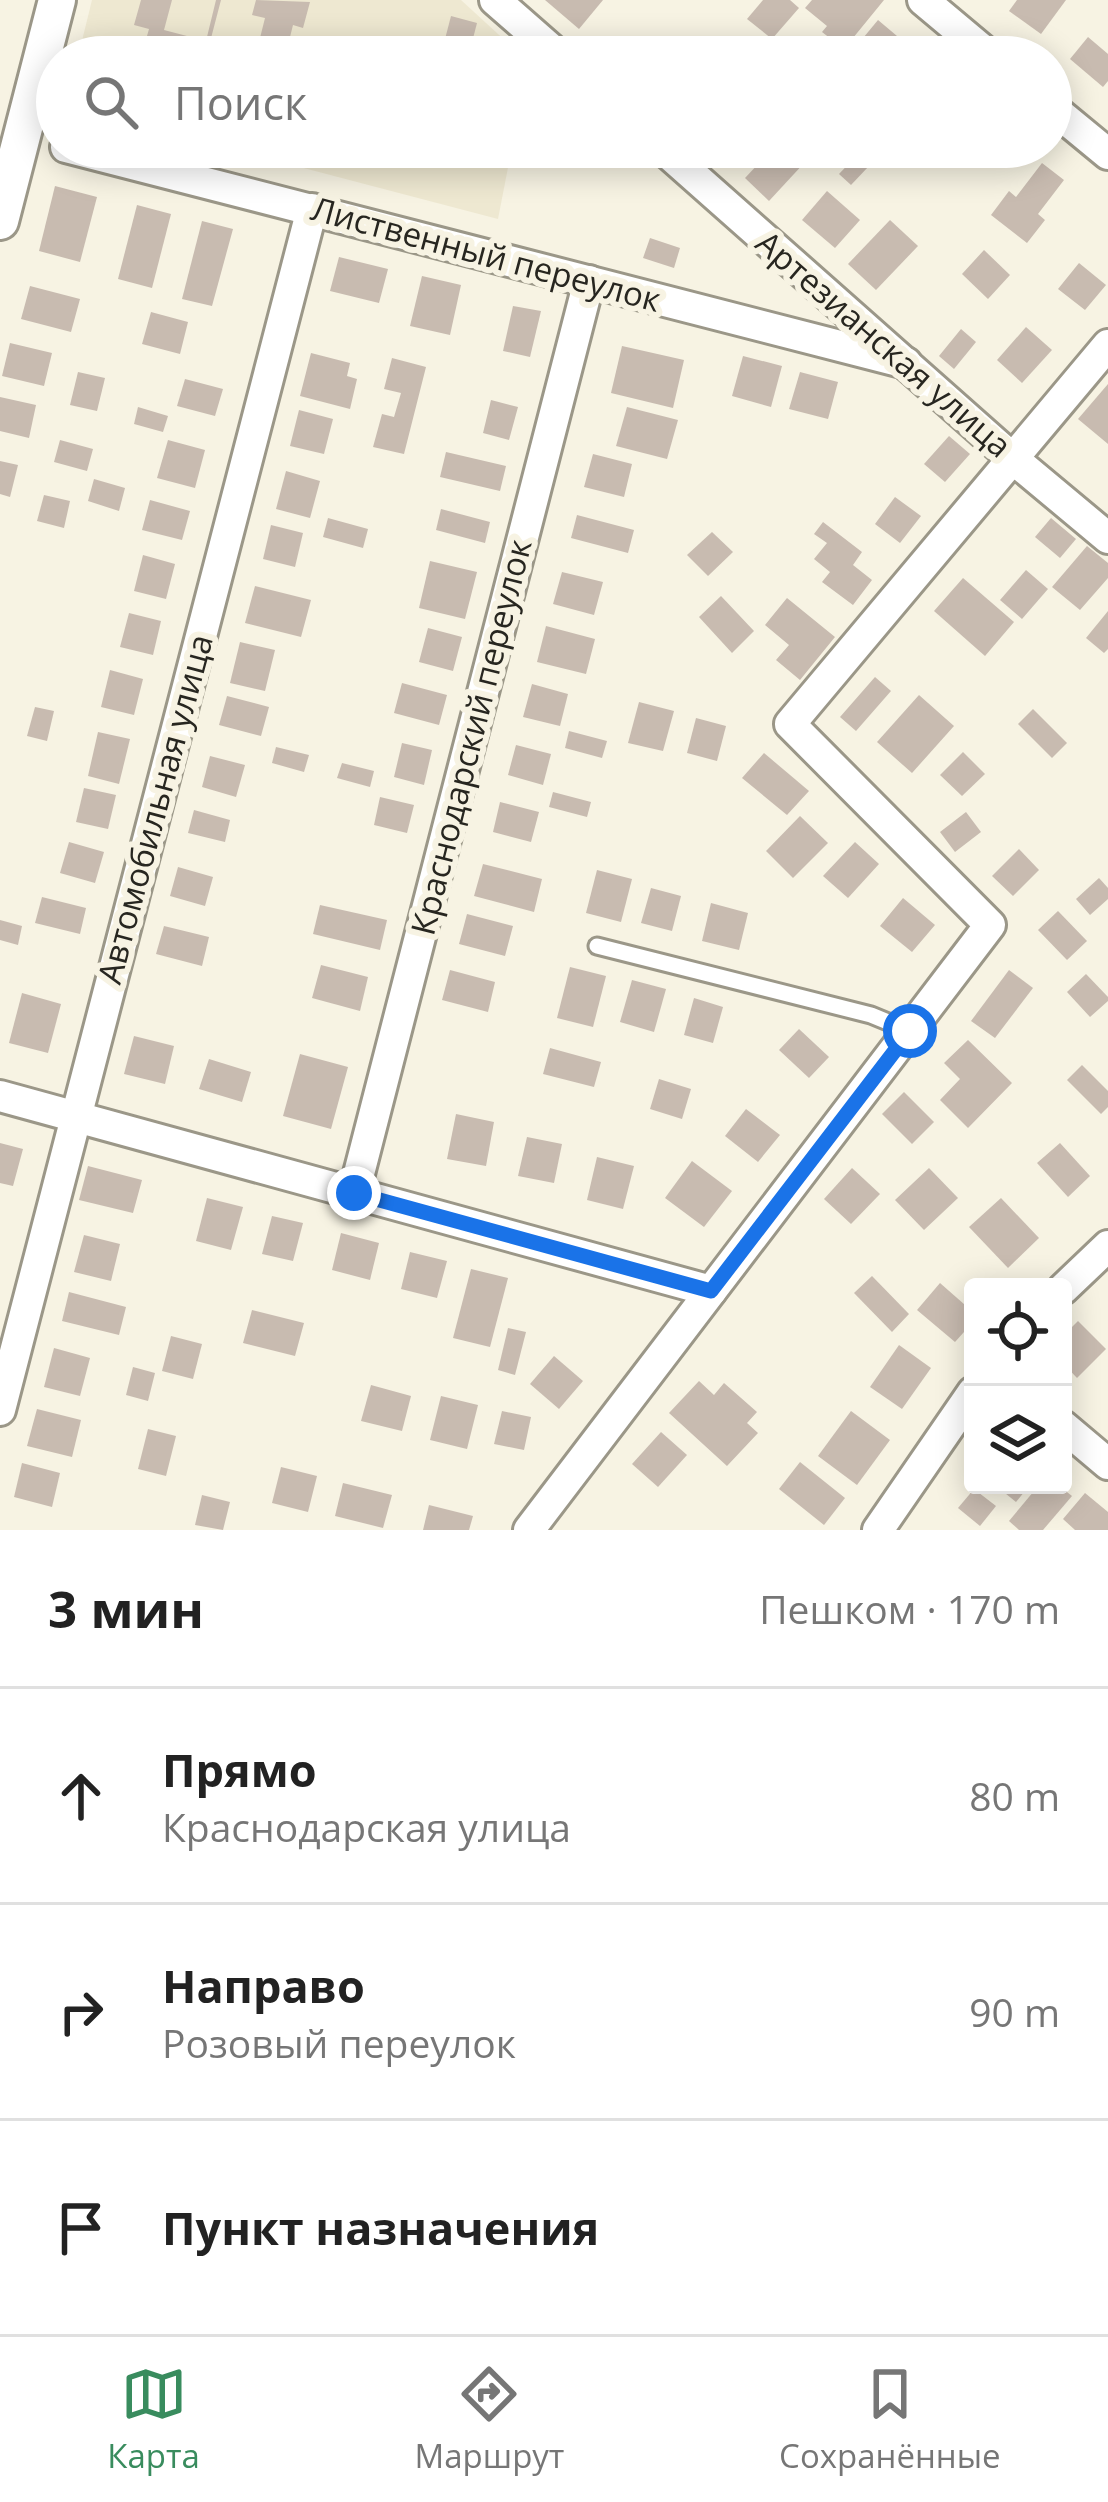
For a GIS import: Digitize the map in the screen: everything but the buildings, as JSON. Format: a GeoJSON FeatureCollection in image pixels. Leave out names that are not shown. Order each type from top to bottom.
{"type":"FeatureCollection","features":[{"type":"Feature","properties":{"kind":"street"},"geometry":{"type":"LineString","coordinates":[[49,36],[57,0]]}},
{"type":"Feature","properties":{"kind":"street"},"geometry":{"type":"LineString","coordinates":[[495,0],[536,36]]}},
{"type":"Feature","properties":{"kind":"street"},"geometry":{"type":"LineString","coordinates":[[923,0],[967,36]]}},
{"type":"Feature","properties":{"kind":"street"},"geometry":{"type":"LineString","coordinates":[[0,221],[36,96]]}},
{"type":"Feature","properties":{"kind":"street"},"geometry":{"type":"LineString","coordinates":[[1072,124],[1108,154]]}},
{"type":"Feature","properties":{"kind":"street","name":"Лиственный переулок"},"geometry":{"type":"LineString","coordinates":[[149,168],[906,363]]}},
{"type":"Feature","properties":{"kind":"street","name":"Артезианская улица"},"geometry":{"type":"LineString","coordinates":[[686,168],[1108,538]]}},
{"type":"Feature","properties":{"kind":"street","name":"Автомобильная улица"},"geometry":{"type":"LineString","coordinates":[[0,1410],[312,209]]}},
{"type":"Feature","properties":{"kind":"street","name":"Краснодарский переулок"},"geometry":{"type":"LineString","coordinates":[[354,1193],[589,281]]}},
{"type":"Feature","properties":{"kind":"street"},"geometry":{"type":"LineString","coordinates":[[529,1530],[990,925],[790,724],[1108,345]]}},
{"type":"Feature","properties":{"kind":"street"},"geometry":{"type":"LineString","coordinates":[[0,1096],[711,1291]]}},
{"type":"Feature","properties":{"kind":"street"},"geometry":{"type":"LineString","coordinates":[[1072,1280],[1108,1246]]}},
{"type":"Feature","properties":{"kind":"street"},"geometry":{"type":"LineString","coordinates":[[878,1530],[964,1406]]}},
{"type":"Feature","properties":{"kind":"street"},"geometry":{"type":"LineString","coordinates":[[1072,1434],[1108,1464]]}},
{"type":"Feature","properties":{"kind":"lane"},"geometry":{"type":"LineString","coordinates":[[596,946],[871,1015],[910,1031]]}},
{"type":"Feature","properties":{"kind":"shaded area"},"geometry":{"type":"Polygon","coordinates":[[[92,0],[461,0],[500,36],[83,36],[92,0]]]}},
{"type":"Feature","properties":{"kind":"shaded area"},"geometry":{"type":"Polygon","coordinates":[[[303,168],[508,168],[498,219],[303,168]]]}},
{"type":"Feature","properties":{"kind":"route"},"geometry":{"type":"LineString","coordinates":[[354,1193],[711,1291],[910,1031]]}}]}
